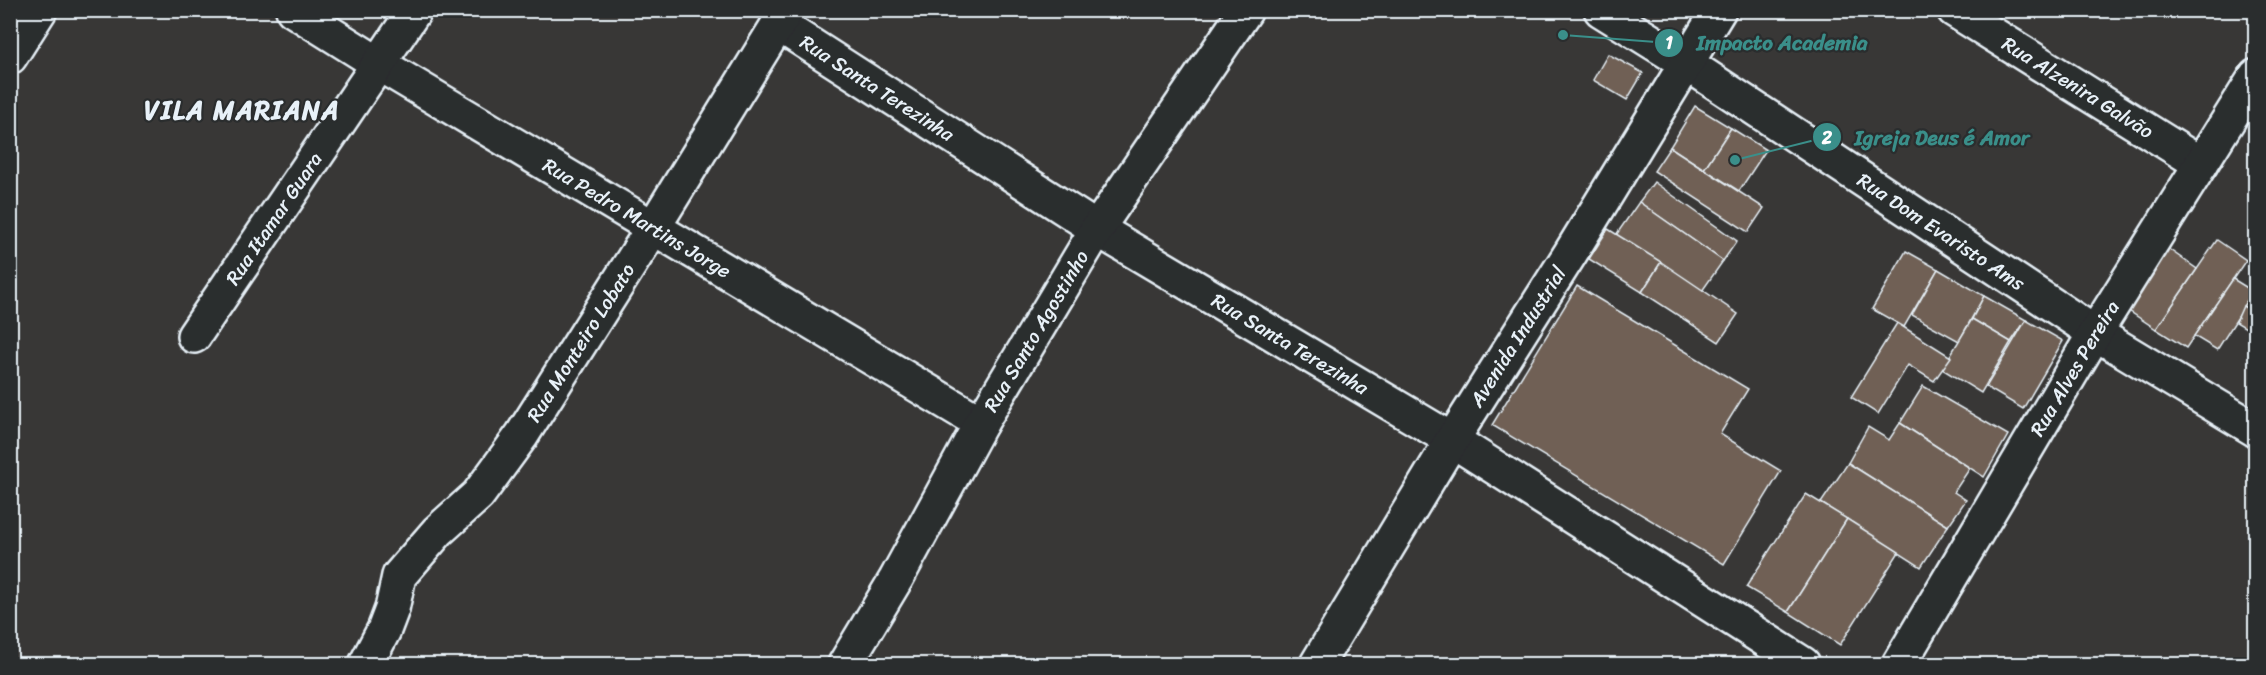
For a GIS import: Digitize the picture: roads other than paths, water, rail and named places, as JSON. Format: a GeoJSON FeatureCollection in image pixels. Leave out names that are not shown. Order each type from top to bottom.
{"type":"FeatureCollection","features":[{"type":"Feature","properties":{"kind":"street"},"geometry":{"type":"LineString","coordinates":[[10,57],[40,10]]}},
{"type":"Feature","properties":{"kind":"street","name":"Rua Pedro Martins Jorge"},"geometry":{"type":"LineString","coordinates":[[293,10],[379,64],[981,423]]}},
{"type":"Feature","properties":{"kind":"street","name":"Rua Itamar Guara"},"geometry":{"type":"LineString","coordinates":[[194,336],[415,10]]}},
{"type":"Feature","properties":{"kind":"street","name":"Rua Santo Agostinho"},"geometry":{"type":"LineString","coordinates":[[845,664],[896,579],[981,423],[1097,229],[1246,10]]}},
{"type":"Feature","properties":{"kind":"street","name":"Rua Dom Evaristo Ams"},"geometry":{"type":"LineString","coordinates":[[1601,10],[1686,63],[2095,333],[2256,430]]}},
{"type":"Feature","properties":{"kind":"street","name":"Avenida Industrial"},"geometry":{"type":"LineString","coordinates":[[1317,664],[1452,440],[1570,254],[1719,10]]}},
{"type":"Feature","properties":{"kind":"street","name":"Rua Alzenira Galvão"},"geometry":{"type":"LineString","coordinates":[[1954,10],[2201,164]]}},
{"type":"Feature","properties":{"kind":"street","name":"Rua Santa Terezinha"},"geometry":{"type":"LineString","coordinates":[[783,17],[1097,229],[1452,440],[1803,664]]}},
{"type":"Feature","properties":{"kind":"street","name":"Rua Monteiro Lobato"},"geometry":{"type":"LineString","coordinates":[[366,664],[392,609],[399,576],[438,531],[478,495],[522,435],[783,17]]}},
{"type":"Feature","properties":{"kind":"street","name":"Rua Alves Pereira"},"geometry":{"type":"LineString","coordinates":[[1899,664],[2095,333],[2256,76]]}},
{"type":"Feature","properties":{"kind":"place","name":"Impacto Academia"},"geometry":{"type":"Point","coordinates":[1563,35]}},
{"type":"Feature","properties":{"kind":"place","name":"Igreja Deus é Amor"},"geometry":{"type":"Point","coordinates":[1735,160]}},
{"type":"Feature","properties":{"kind":"district","name":"VILA MARIANA"},"geometry":{"type":"Point","coordinates":[242,110]}}]}
